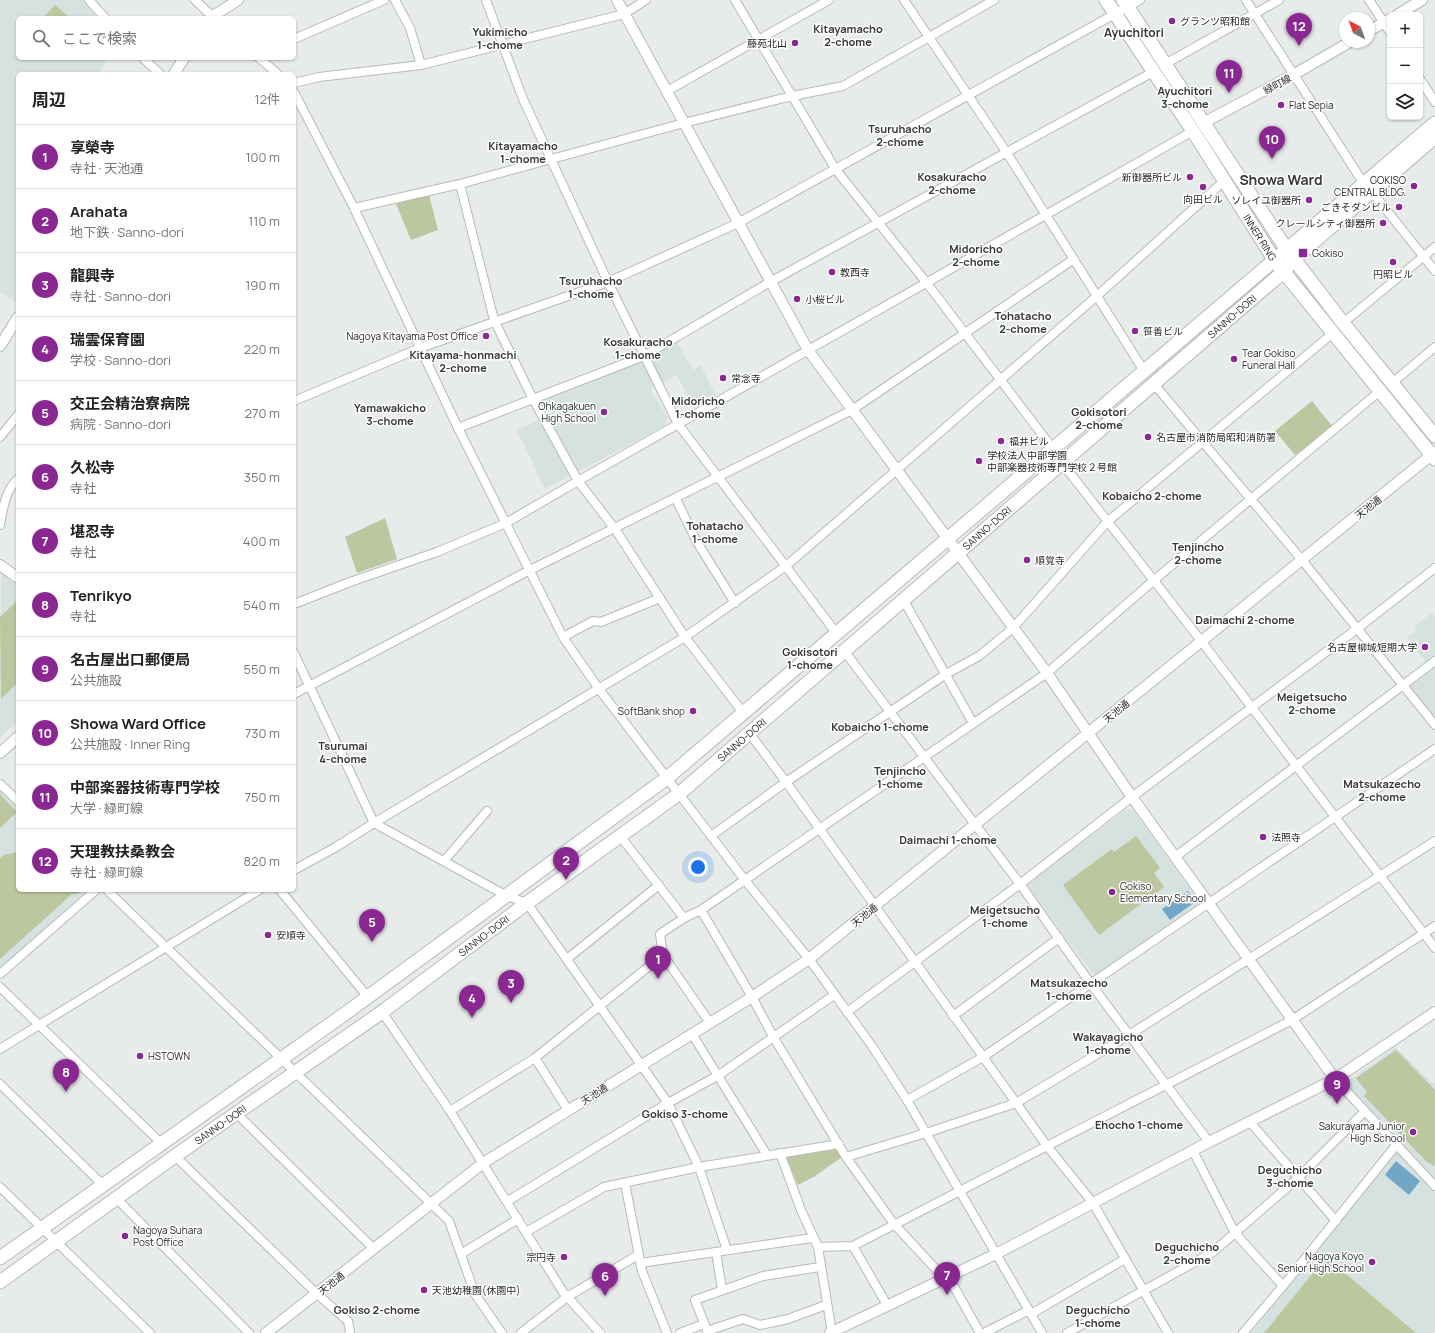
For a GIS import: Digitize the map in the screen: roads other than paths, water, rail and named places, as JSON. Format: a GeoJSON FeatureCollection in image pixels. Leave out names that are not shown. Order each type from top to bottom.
{"type":"FeatureCollection","features":[{"type":"Feature","properties":{"kind":"main road","name":"INNER RING"},"geometry":{"type":"LineString","coordinates":[[1106,0],[1193,131],[1283,272],[1434,456]]}},
{"type":"Feature","properties":{"kind":"main road","name":"INNER RING"},"geometry":{"type":"LineString","coordinates":[[1125,4],[1291,255],[1343,323],[1435,436]]}},
{"type":"Feature","properties":{"kind":"main road","name":"SANNO-DORI"},"geometry":{"type":"LineString","coordinates":[[0,1258],[282,1058],[507,896],[667,778],[744,714],[1275,260],[1291,255],[1368,188],[1435,123]]}},
{"type":"Feature","properties":{"kind":"main road","name":"SANNO-DORI"},"geometry":{"type":"LineString","coordinates":[[1368,188],[1435,137]]}},
{"type":"Feature","properties":{"kind":"main road","name":"SANNO-DORI"},"geometry":{"type":"LineString","coordinates":[[0,1282],[175,1156],[382,1012],[527,903],[680,793],[1283,272],[1291,255]]}},
{"type":"Feature","properties":{"kind":"street"},"geometry":{"type":"LineString","coordinates":[[89,0],[103,16]]}},
{"type":"Feature","properties":{"kind":"street"},"geometry":{"type":"LineString","coordinates":[[195,0],[211,16]]}},
{"type":"Feature","properties":{"kind":"street"},"geometry":{"type":"LineString","coordinates":[[214,16],[238,0]]}},
{"type":"Feature","properties":{"kind":"street"},"geometry":{"type":"LineString","coordinates":[[296,38],[384,0]]}},
{"type":"Feature","properties":{"kind":"street"},"geometry":{"type":"LineString","coordinates":[[395,0],[410,28],[421,65]]}},
{"type":"Feature","properties":{"kind":"street"},"geometry":{"type":"LineString","coordinates":[[486,0],[504,43],[523,99],[608,282],[678,424],[837,634]]}},
{"type":"Feature","properties":{"kind":"street"},"geometry":{"type":"LineString","coordinates":[[617,0],[808,350],[947,540],[959,553],[1014,628],[1132,797],[1335,1078],[1435,1186]]}},
{"type":"Feature","properties":{"kind":"street"},"geometry":{"type":"LineString","coordinates":[[296,83],[319,77],[421,65],[624,14],[646,0]]}},
{"type":"Feature","properties":{"kind":"street"},"geometry":{"type":"LineString","coordinates":[[735,0],[836,170],[926,282],[1053,449]]}},
{"type":"Feature","properties":{"kind":"street"},"geometry":{"type":"LineString","coordinates":[[667,91],[830,0]]}},
{"type":"Feature","properties":{"kind":"street"},"geometry":{"type":"LineString","coordinates":[[904,0],[930,35],[1008,153],[1144,371]]}},
{"type":"Feature","properties":{"kind":"street"},"geometry":{"type":"LineString","coordinates":[[354,208],[460,184],[684,123],[792,96],[843,86],[930,35],[994,0]]}},
{"type":"Feature","properties":{"kind":"street"},"geometry":{"type":"LineString","coordinates":[[296,400],[420,348],[494,320],[608,282],[738,223],[836,170],[1114,13],[1125,4],[1140,0]]}},
{"type":"Feature","properties":{"kind":"street"},"geometry":{"type":"LineString","coordinates":[[1246,0],[1293,75],[1368,188],[1435,271]]}},
{"type":"Feature","properties":{"kind":"street"},"geometry":{"type":"LineString","coordinates":[[1165,64],[1279,0]]}},
{"type":"Feature","properties":{"kind":"street"},"geometry":{"type":"LineString","coordinates":[[1369,0],[1387,21],[1375,28]]}},
{"type":"Feature","properties":{"kind":"street"},"geometry":{"type":"LineString","coordinates":[[1402,12],[1422,0]]}},
{"type":"Feature","properties":{"kind":"street","name":"緑町線"},"geometry":{"type":"LineString","coordinates":[[1203,123],[1293,75],[1340,48]]}},
{"type":"Feature","properties":{"kind":"street"},"geometry":{"type":"LineString","coordinates":[[145,60],[158,72]]}},
{"type":"Feature","properties":{"kind":"street"},"geometry":{"type":"LineString","coordinates":[[175,72],[183,60]]}},
{"type":"Feature","properties":{"kind":"street"},"geometry":{"type":"LineString","coordinates":[[260,60],[276,72]]}},
{"type":"Feature","properties":{"kind":"street"},"geometry":{"type":"LineString","coordinates":[[458,428],[644,356],[770,282],[877,222],[1008,153],[1154,72]]}},
{"type":"Feature","properties":{"kind":"street"},"geometry":{"type":"LineString","coordinates":[[1423,83],[1435,102]]}},
{"type":"Feature","properties":{"kind":"street"},"geometry":{"type":"LineString","coordinates":[[296,96],[354,208],[458,428],[506,523],[528,571],[563,637],[599,689],[680,793],[744,879],[809,959],[872,1046],[907,1100],[1042,1333]]}},
{"type":"Feature","properties":{"kind":"street"},"geometry":{"type":"LineString","coordinates":[[296,603],[350,582],[437,552],[506,523],[1193,131]]}},
{"type":"Feature","properties":{"kind":"street"},"geometry":{"type":"LineString","coordinates":[[296,869],[336,847],[374,822],[685,638],[786,566],[1096,296],[1224,181]]}},
{"type":"Feature","properties":{"kind":"street"},"geometry":{"type":"LineString","coordinates":[[460,184],[494,320],[578,481],[615,529],[685,638],[744,714]]}},
{"type":"Feature","properties":{"kind":"street"},"geometry":{"type":"LineString","coordinates":[[1343,323],[1435,247]]}},
{"type":"Feature","properties":{"kind":"street"},"geometry":{"type":"LineString","coordinates":[[296,693],[528,571],[719,478],[852,410],[966,334],[1074,259]]}},
{"type":"Feature","properties":{"kind":"street"},"geometry":{"type":"LineString","coordinates":[[0,346],[16,321]]}},
{"type":"Feature","properties":{"kind":"street"},"geometry":{"type":"LineString","coordinates":[[711,836],[786,782],[890,711],[946,674],[979,656],[1014,628],[1107,522],[1333,333]]}},
{"type":"Feature","properties":{"kind":"street"},"geometry":{"type":"LineString","coordinates":[[1392,383],[1435,347]]}},
{"type":"Feature","properties":{"kind":"street"},"geometry":{"type":"LineString","coordinates":[[1154,384],[1302,560],[1435,725]]}},
{"type":"Feature","properties":{"kind":"street"},"geometry":{"type":"LineString","coordinates":[[710,1023],[663,955],[660,934],[684,918],[701,910],[744,879],[1047,674],[1153,581],[1380,392]]}},
{"type":"Feature","properties":{"kind":"street"},"geometry":{"type":"LineString","coordinates":[[0,437],[16,417]]}},
{"type":"Feature","properties":{"kind":"street","name":"天池通"},"geometry":{"type":"LineString","coordinates":[[266,1333],[483,1163],[752,997],[809,959],[875,907],[973,824],[1088,734],[1302,560],[1434,456]]}},
{"type":"Feature","properties":{"kind":"street"},"geometry":{"type":"LineString","coordinates":[[1062,463],[1202,642],[1435,948]]}},
{"type":"Feature","properties":{"kind":"street"},"geometry":{"type":"LineString","coordinates":[[0,525],[5,500],[13,483],[16,481]]}},
{"type":"Feature","properties":{"kind":"street"},"geometry":{"type":"LineString","coordinates":[[676,499],[697,542],[735,603]]}},
{"type":"Feature","properties":{"kind":"street"},"geometry":{"type":"LineString","coordinates":[[0,565],[16,577]]}},
{"type":"Feature","properties":{"kind":"street"},"geometry":{"type":"LineString","coordinates":[[847,1012],[916,963],[1132,797],[1358,628],[1435,568]]}},
{"type":"Feature","properties":{"kind":"street"},"geometry":{"type":"LineString","coordinates":[[563,637],[593,621],[601,622],[660,598]]}},
{"type":"Feature","properties":{"kind":"street"},"geometry":{"type":"LineString","coordinates":[[904,601],[973,723]]}},
{"type":"Feature","properties":{"kind":"street"},"geometry":{"type":"LineString","coordinates":[[845,652],[973,824],[1020,884],[1091,984],[1209,1142]]}},
{"type":"Feature","properties":{"kind":"street"},"geometry":{"type":"LineString","coordinates":[[296,658],[374,822],[507,896],[527,903],[642,1064],[668,1103],[699,1167],[727,1250]]}},
{"type":"Feature","properties":{"kind":"street"},"geometry":{"type":"LineString","coordinates":[[1175,857],[1435,661]]}},
{"type":"Feature","properties":{"kind":"street"},"geometry":{"type":"LineString","coordinates":[[750,734],[820,829],[1047,1146],[1093,1203],[1168,1333]]}},
{"type":"Feature","properties":{"kind":"street"},"geometry":{"type":"LineString","coordinates":[[0,754],[16,739]]}},
{"type":"Feature","properties":{"kind":"street"},"geometry":{"type":"LineString","coordinates":[[907,1100],[983,1057],[1208,902],[1335,818],[1435,748]]}},
{"type":"Feature","properties":{"kind":"street"},"geometry":{"type":"LineString","coordinates":[[0,784],[16,799]]}},
{"type":"Feature","properties":{"kind":"street"},"geometry":{"type":"LineString","coordinates":[[444,862],[487,811]]}},
{"type":"Feature","properties":{"kind":"street"},"geometry":{"type":"LineString","coordinates":[[620,836],[684,918]]}},
{"type":"Feature","properties":{"kind":"street"},"geometry":{"type":"LineString","coordinates":[[846,1156],[926,1133],[1016,1103],[1129,1035],[1435,841]]}},
{"type":"Feature","properties":{"kind":"street"},"geometry":{"type":"LineString","coordinates":[[567,959],[659,885]]}},
{"type":"Feature","properties":{"kind":"street"},"geometry":{"type":"LineString","coordinates":[[0,974],[94,892]]}},
{"type":"Feature","properties":{"kind":"street"},"geometry":{"type":"LineString","coordinates":[[109,892],[449,1221],[475,1294],[502,1333]]}},
{"type":"Feature","properties":{"kind":"street"},"geometry":{"type":"LineString","coordinates":[[0,1050],[256,892]]}},
{"type":"Feature","properties":{"kind":"street"},"geometry":{"type":"LineString","coordinates":[[282,892],[367,996]]}},
{"type":"Feature","properties":{"kind":"street"},"geometry":{"type":"LineString","coordinates":[[701,910],[752,997],[774,1038],[846,1156],[894,1224],[946,1277],[980,1333]]}},
{"type":"Feature","properties":{"kind":"street"},"geometry":{"type":"LineString","coordinates":[[818,1247],[853,1246],[1292,1020],[1435,926]]}},
{"type":"Feature","properties":{"kind":"street"},"geometry":{"type":"LineString","coordinates":[[953,1016],[1059,938]]}},
{"type":"Feature","properties":{"kind":"street"},"geometry":{"type":"LineString","coordinates":[[450,1111],[535,1058],[663,955]]}},
{"type":"Feature","properties":{"kind":"street"},"geometry":{"type":"LineString","coordinates":[[0,987],[161,1143]]}},
{"type":"Feature","properties":{"kind":"street"},"geometry":{"type":"LineString","coordinates":[[508,1201],[668,1103],[719,1076],[834,995]]}},
{"type":"Feature","properties":{"kind":"street"},"geometry":{"type":"LineString","coordinates":[[382,1012],[450,1111],[567,1297],[600,1333]]}},
{"type":"Feature","properties":{"kind":"street"},"geometry":{"type":"LineString","coordinates":[[780,1153],[812,1238],[818,1247],[831,1333],[996,1254],[1209,1142],[1335,1078],[1435,1012]]}},
{"type":"Feature","properties":{"kind":"street"},"geometry":{"type":"LineString","coordinates":[[692,1034],[767,1154]]}},
{"type":"Feature","properties":{"kind":"street"},"geometry":{"type":"LineString","coordinates":[[535,1058],[568,1110]]}},
{"type":"Feature","properties":{"kind":"street"},"geometry":{"type":"LineString","coordinates":[[0,1084],[102,1185]]}},
{"type":"Feature","properties":{"kind":"street"},"geometry":{"type":"LineString","coordinates":[[1067,1333],[1213,1252],[1298,1178],[1366,1111]]}},
{"type":"Feature","properties":{"kind":"street"},"geometry":{"type":"LineString","coordinates":[[237,1114],[374,1249]]}},
{"type":"Feature","properties":{"kind":"street"},"geometry":{"type":"LineString","coordinates":[[1250,1122],[1336,1221]]}},
{"type":"Feature","properties":{"kind":"street"},"geometry":{"type":"LineString","coordinates":[[526,1232],[604,1187],[767,1154],[839,1144]]}},
{"type":"Feature","properties":{"kind":"street"},"geometry":{"type":"LineString","coordinates":[[1243,1333],[1336,1221],[1397,1144]]}},
{"type":"Feature","properties":{"kind":"street"},"geometry":{"type":"LineString","coordinates":[[1193,1151],[1235,1233],[1283,1286]]}},
{"type":"Feature","properties":{"kind":"street"},"geometry":{"type":"LineString","coordinates":[[175,1156],[317,1294],[348,1321],[350,1333]]}},
{"type":"Feature","properties":{"kind":"street"},"geometry":{"type":"LineString","coordinates":[[625,1183],[639,1259],[667,1333]]}},
{"type":"Feature","properties":{"kind":"street"},"geometry":{"type":"LineString","coordinates":[[0,1187],[150,1333]]}},
{"type":"Feature","properties":{"kind":"street"},"geometry":{"type":"LineString","coordinates":[[116,1198],[249,1333]]}},
{"type":"Feature","properties":{"kind":"street"},"geometry":{"type":"LineString","coordinates":[[461,1254],[518,1219]]}},
{"type":"Feature","properties":{"kind":"street"},"geometry":{"type":"LineString","coordinates":[[521,1333],[567,1297],[639,1259],[716,1252],[812,1238]]}},
{"type":"Feature","properties":{"kind":"street"},"geometry":{"type":"LineString","coordinates":[[853,1246],[887,1305]]}},
{"type":"Feature","properties":{"kind":"street"},"geometry":{"type":"LineString","coordinates":[[716,1252],[722,1290]]}},
{"type":"Feature","properties":{"kind":"street"},"geometry":{"type":"LineString","coordinates":[[984,1333],[1030,1312],[1125,1259]]}},
{"type":"Feature","properties":{"kind":"street"},"geometry":{"type":"LineString","coordinates":[[706,1329],[695,1300],[763,1276],[820,1267]]}},
{"type":"Feature","properties":{"kind":"street"},"geometry":{"type":"LineString","coordinates":[[680,1333],[706,1329],[743,1319],[760,1325],[788,1319],[826,1304]]}},
{"type":"Feature","properties":{"kind":"water"},"geometry":{"type":"Polygon","coordinates":[[[1188,891],[1195,902],[1170,920],[1162,909],[1188,891]]]}},
{"type":"Feature","properties":{"kind":"water"},"geometry":{"type":"Polygon","coordinates":[[[1396,1161],[1420,1181],[1409,1195],[1385,1175],[1396,1161]]]}},
{"type":"Feature","properties":{"kind":"place","name":"グランツ昭和館"},"geometry":{"type":"Point","coordinates":[1172,21]}},
{"type":"Feature","properties":{"kind":"place","name":"藤苑北山"},"geometry":{"type":"Point","coordinates":[795,43]}},
{"type":"Feature","properties":{"kind":"place","name":"天理教扶桑教会"},"geometry":{"type":"Point","coordinates":[1299,46]}},
{"type":"Feature","properties":{"kind":"place","name":"中部楽器技術専門学校"},"geometry":{"type":"Point","coordinates":[1229,93]}},
{"type":"Feature","properties":{"kind":"place","name":"Flat Sepia"},"geometry":{"type":"Point","coordinates":[1281,105]}},
{"type":"Feature","properties":{"kind":"place","name":"Showa Ward Office"},"geometry":{"type":"Point","coordinates":[1272,159]}},
{"type":"Feature","properties":{"kind":"place","name":"新御器所ビル"},"geometry":{"type":"Point","coordinates":[1190,177]}},
{"type":"Feature","properties":{"kind":"place","name":"GOKISO CENTRAL BLDG."},"geometry":{"type":"Point","coordinates":[1414,186]}},
{"type":"Feature","properties":{"kind":"place","name":"向田ビル"},"geometry":{"type":"Point","coordinates":[1203,187]}},
{"type":"Feature","properties":{"kind":"place","name":"ソレイユ御器所"},"geometry":{"type":"Point","coordinates":[1309,200]}},
{"type":"Feature","properties":{"kind":"place","name":"ごきそダンビル"},"geometry":{"type":"Point","coordinates":[1399,207]}},
{"type":"Feature","properties":{"kind":"place","name":"クレールシティ御器所"},"geometry":{"type":"Point","coordinates":[1383,223]}},
{"type":"Feature","properties":{"kind":"place","name":"Gokiso"},"geometry":{"type":"Point","coordinates":[1303,253]}},
{"type":"Feature","properties":{"kind":"place","name":"円昭ビル"},"geometry":{"type":"Point","coordinates":[1393,262]}},
{"type":"Feature","properties":{"kind":"place","name":"教西寺"},"geometry":{"type":"Point","coordinates":[832,272]}},
{"type":"Feature","properties":{"kind":"place","name":"小桜ビル"},"geometry":{"type":"Point","coordinates":[797,299]}},
{"type":"Feature","properties":{"kind":"place","name":"笹善ビル"},"geometry":{"type":"Point","coordinates":[1135,331]}},
{"type":"Feature","properties":{"kind":"place","name":"Nagoya Kitayama Post Office"},"geometry":{"type":"Point","coordinates":[486,336]}},
{"type":"Feature","properties":{"kind":"place","name":"Tear Gokiso Funeral Hall"},"geometry":{"type":"Point","coordinates":[1234,359]}},
{"type":"Feature","properties":{"kind":"place","name":"常念寺"},"geometry":{"type":"Point","coordinates":[723,378]}},
{"type":"Feature","properties":{"kind":"place","name":"Ohkagakuen High School"},"geometry":{"type":"Point","coordinates":[604,412]}},
{"type":"Feature","properties":{"kind":"place","name":"名古屋市消防局昭和消防署"},"geometry":{"type":"Point","coordinates":[1148,437]}},
{"type":"Feature","properties":{"kind":"place","name":"福井ビル"},"geometry":{"type":"Point","coordinates":[1001,441]}},
{"type":"Feature","properties":{"kind":"place","name":"学校法人中部学園 中部楽器技術専門学校２号館"},"geometry":{"type":"Point","coordinates":[979,461]}},
{"type":"Feature","properties":{"kind":"place","name":"順覚寺"},"geometry":{"type":"Point","coordinates":[1027,560]}},
{"type":"Feature","properties":{"kind":"place","name":"名古屋柳城短期大学"},"geometry":{"type":"Point","coordinates":[1425,647]}},
{"type":"Feature","properties":{"kind":"place","name":"SoftBank shop"},"geometry":{"type":"Point","coordinates":[693,711]}},
{"type":"Feature","properties":{"kind":"place","name":"法照寺"},"geometry":{"type":"Point","coordinates":[1263,837]}},
{"type":"Feature","properties":{"kind":"place","name":"Arahata"},"geometry":{"type":"Point","coordinates":[566,880]}},
{"type":"Feature","properties":{"kind":"place","name":"Gokiso Elementary School"},"geometry":{"type":"Point","coordinates":[1112,892]}},
{"type":"Feature","properties":{"kind":"place","name":"安順寺"},"geometry":{"type":"Point","coordinates":[268,935]}},
{"type":"Feature","properties":{"kind":"place","name":"交正会精治寮病院"},"geometry":{"type":"Point","coordinates":[372,942]}},
{"type":"Feature","properties":{"kind":"place","name":"享榮寺"},"geometry":{"type":"Point","coordinates":[658,979]}},
{"type":"Feature","properties":{"kind":"place","name":"龍興寺"},"geometry":{"type":"Point","coordinates":[511,1003]}},
{"type":"Feature","properties":{"kind":"place","name":"瑞雲保育園"},"geometry":{"type":"Point","coordinates":[472,1018]}},
{"type":"Feature","properties":{"kind":"place","name":"HSTOWN"},"geometry":{"type":"Point","coordinates":[140,1056]}},
{"type":"Feature","properties":{"kind":"place","name":"Tenrikyo"},"geometry":{"type":"Point","coordinates":[66,1092]}},
{"type":"Feature","properties":{"kind":"place","name":"名古屋出口郵便局"},"geometry":{"type":"Point","coordinates":[1337,1104]}},
{"type":"Feature","properties":{"kind":"place","name":"Sakurayama Junior High School"},"geometry":{"type":"Point","coordinates":[1413,1132]}},
{"type":"Feature","properties":{"kind":"place","name":"Nagoya Suhara Post Office"},"geometry":{"type":"Point","coordinates":[125,1236]}},
{"type":"Feature","properties":{"kind":"place","name":"宗円寺"},"geometry":{"type":"Point","coordinates":[564,1257]}},
{"type":"Feature","properties":{"kind":"place","name":"Nagoya Koyo Senior High School"},"geometry":{"type":"Point","coordinates":[1372,1262]}},
{"type":"Feature","properties":{"kind":"place","name":"天池幼稚園(休園中)"},"geometry":{"type":"Point","coordinates":[424,1290]}},
{"type":"Feature","properties":{"kind":"place","name":"堪忍寺"},"geometry":{"type":"Point","coordinates":[947,1295]}},
{"type":"Feature","properties":{"kind":"place","name":"久松寺"},"geometry":{"type":"Point","coordinates":[605,1296]}},
{"type":"Feature","properties":{"kind":"district","name":"Ayuchitori"},"geometry":{"type":"Point","coordinates":[1134,32]}},
{"type":"Feature","properties":{"kind":"district","name":"Kitayamacho 2-chome"},"geometry":{"type":"Point","coordinates":[848,34]}},
{"type":"Feature","properties":{"kind":"district","name":"Yukimicho 1-chome"},"geometry":{"type":"Point","coordinates":[500,37]}},
{"type":"Feature","properties":{"kind":"district","name":"Ayuchitori 3-chome"},"geometry":{"type":"Point","coordinates":[1185,96]}},
{"type":"Feature","properties":{"kind":"district","name":"Tsuruhacho 2-chome"},"geometry":{"type":"Point","coordinates":[900,134]}},
{"type":"Feature","properties":{"kind":"district","name":"Kitayamacho 1-chome"},"geometry":{"type":"Point","coordinates":[523,151]}},
{"type":"Feature","properties":{"kind":"district","name":"Showa Ward"},"geometry":{"type":"Point","coordinates":[1281,179]}},
{"type":"Feature","properties":{"kind":"district","name":"Kosakuracho 2-chome"},"geometry":{"type":"Point","coordinates":[952,182]}},
{"type":"Feature","properties":{"kind":"district","name":"Midoricho 2-chome"},"geometry":{"type":"Point","coordinates":[976,254]}},
{"type":"Feature","properties":{"kind":"district","name":"Tsuruhacho 1-chome"},"geometry":{"type":"Point","coordinates":[591,286]}},
{"type":"Feature","properties":{"kind":"district","name":"Tohatacho 2-chome"},"geometry":{"type":"Point","coordinates":[1023,321]}},
{"type":"Feature","properties":{"kind":"district","name":"Kosakuracho 1-chome"},"geometry":{"type":"Point","coordinates":[638,347]}},
{"type":"Feature","properties":{"kind":"district","name":"Kitayama-honmachi 2-chome"},"geometry":{"type":"Point","coordinates":[463,360]}},
{"type":"Feature","properties":{"kind":"district","name":"Midoricho 1-chome"},"geometry":{"type":"Point","coordinates":[698,406]}},
{"type":"Feature","properties":{"kind":"district","name":"Yamawakicho 3-chome"},"geometry":{"type":"Point","coordinates":[390,413]}},
{"type":"Feature","properties":{"kind":"district","name":"Gokisotori 2-chome"},"geometry":{"type":"Point","coordinates":[1099,417]}},
{"type":"Feature","properties":{"kind":"district","name":"Kobaicho 2-chome"},"geometry":{"type":"Point","coordinates":[1152,495]}},
{"type":"Feature","properties":{"kind":"district","name":"Tohatacho 1-chome"},"geometry":{"type":"Point","coordinates":[715,531]}},
{"type":"Feature","properties":{"kind":"district","name":"Tenjincho 2-chome"},"geometry":{"type":"Point","coordinates":[1198,552]}},
{"type":"Feature","properties":{"kind":"district","name":"Daimachi 2-chome"},"geometry":{"type":"Point","coordinates":[1245,619]}},
{"type":"Feature","properties":{"kind":"district","name":"Gokisotori 1-chome"},"geometry":{"type":"Point","coordinates":[810,657]}},
{"type":"Feature","properties":{"kind":"district","name":"Meigetsucho 2-chome"},"geometry":{"type":"Point","coordinates":[1312,702]}},
{"type":"Feature","properties":{"kind":"district","name":"Kobaicho 1-chome"},"geometry":{"type":"Point","coordinates":[880,726]}},
{"type":"Feature","properties":{"kind":"district","name":"Tsurumai 4-chome"},"geometry":{"type":"Point","coordinates":[343,751]}},
{"type":"Feature","properties":{"kind":"district","name":"Tenjincho 1-chome"},"geometry":{"type":"Point","coordinates":[900,776]}},
{"type":"Feature","properties":{"kind":"district","name":"Matsukazecho 2-chome"},"geometry":{"type":"Point","coordinates":[1382,789]}},
{"type":"Feature","properties":{"kind":"district","name":"Daimachi 1-chome"},"geometry":{"type":"Point","coordinates":[948,839]}},
{"type":"Feature","properties":{"kind":"district","name":"Meigetsucho 1-chome"},"geometry":{"type":"Point","coordinates":[1005,915]}},
{"type":"Feature","properties":{"kind":"district","name":"Matsukazecho 1-chome"},"geometry":{"type":"Point","coordinates":[1069,988]}},
{"type":"Feature","properties":{"kind":"district","name":"Wakayagicho 1-chome"},"geometry":{"type":"Point","coordinates":[1108,1042]}},
{"type":"Feature","properties":{"kind":"district","name":"Gokiso 3-chome"},"geometry":{"type":"Point","coordinates":[685,1113]}},
{"type":"Feature","properties":{"kind":"district","name":"Ehocho 1-chome"},"geometry":{"type":"Point","coordinates":[1139,1124]}},
{"type":"Feature","properties":{"kind":"district","name":"Deguchicho 3-chome"},"geometry":{"type":"Point","coordinates":[1290,1175]}},
{"type":"Feature","properties":{"kind":"district","name":"Deguchicho 2-chome"},"geometry":{"type":"Point","coordinates":[1187,1252]}},
{"type":"Feature","properties":{"kind":"district","name":"Gokiso 2-chome"},"geometry":{"type":"Point","coordinates":[377,1309]}},
{"type":"Feature","properties":{"kind":"district","name":"Deguchicho 1-chome"},"geometry":{"type":"Point","coordinates":[1098,1315]}}]}
